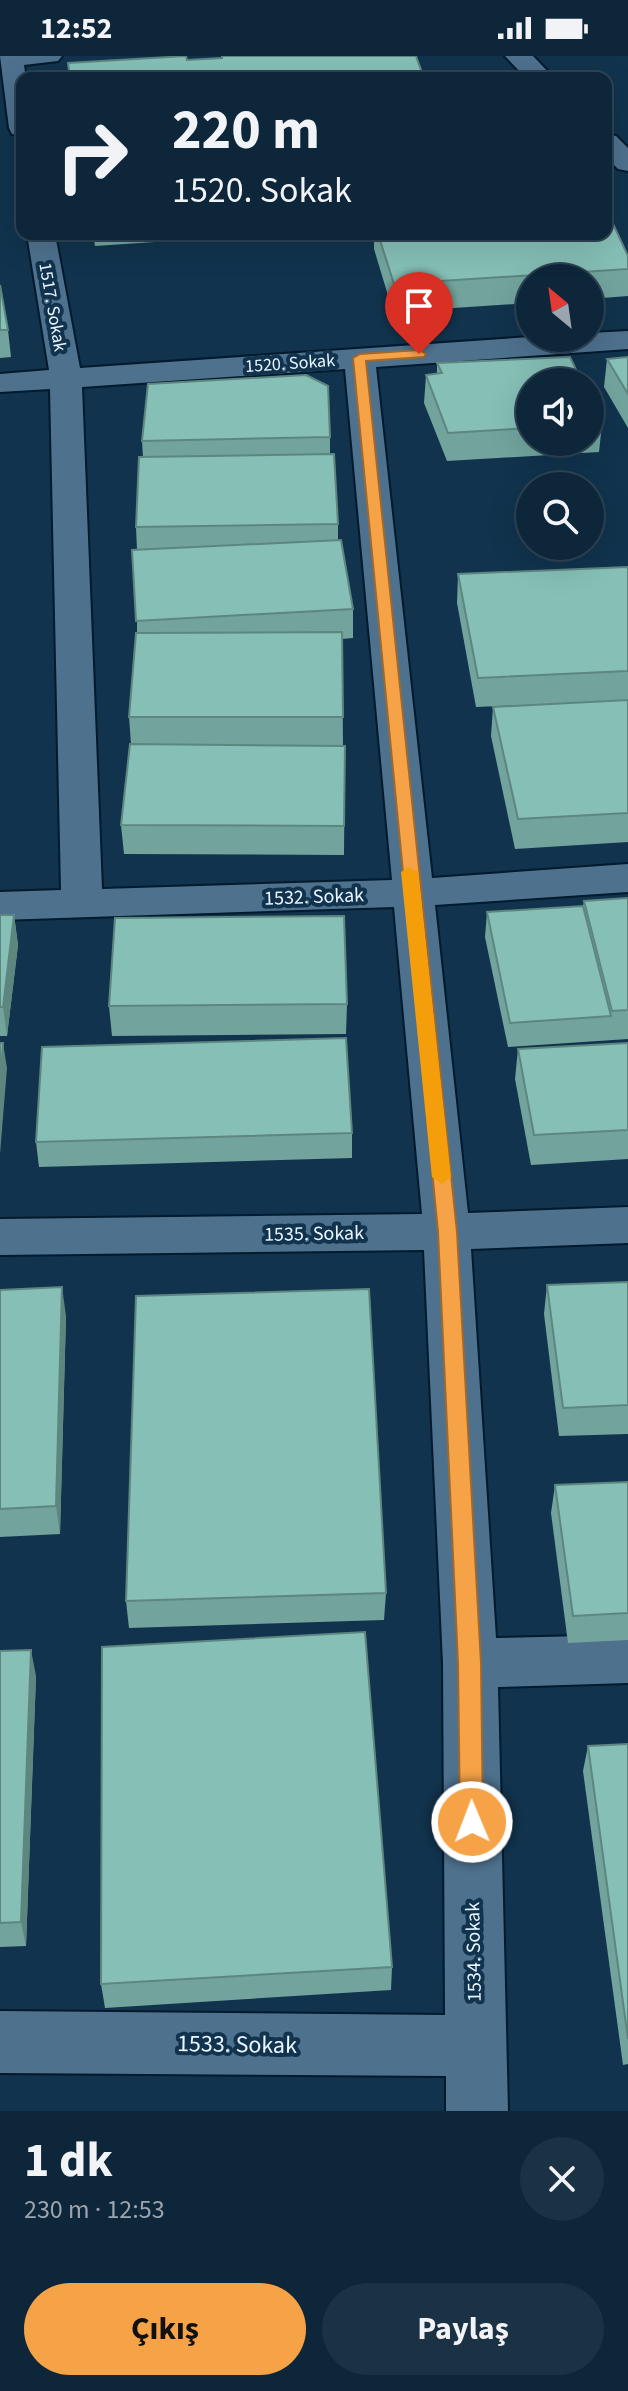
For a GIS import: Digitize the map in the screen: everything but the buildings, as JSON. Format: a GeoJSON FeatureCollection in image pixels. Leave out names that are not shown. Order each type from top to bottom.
{"type":"FeatureCollection","features":[{"type":"Feature","properties":{"kind":"street"},"geometry":{"type":"LineString","coordinates":[[16,104],[5,59],[49,56]]}},
{"type":"Feature","properties":{"kind":"street"},"geometry":{"type":"LineString","coordinates":[[518,56],[535,72]]}},
{"type":"Feature","properties":{"kind":"street"},"geometry":{"type":"LineString","coordinates":[[612,148],[628,163]]}},
{"type":"Feature","properties":{"kind":"street","name":"1517. Sokak"},"geometry":{"type":"LineString","coordinates":[[42,240],[66,379],[82,905]]}},
{"type":"Feature","properties":{"kind":"street","name":"1520. Sokak"},"geometry":{"type":"LineString","coordinates":[[0,383],[628,340]]}},
{"type":"Feature","properties":{"kind":"street","name":"1534. Sokak"},"geometry":{"type":"LineString","coordinates":[[360,358],[447,1232],[470,1663],[477,2111]]}},
{"type":"Feature","properties":{"kind":"street","name":"1532. Sokak"},"geometry":{"type":"LineString","coordinates":[[0,906],[411,893],[628,878]]}},
{"type":"Feature","properties":{"kind":"street","name":"1535. Sokak"},"geometry":{"type":"LineString","coordinates":[[0,1237],[447,1232],[628,1225]]}},
{"type":"Feature","properties":{"kind":"street"},"geometry":{"type":"LineString","coordinates":[[470,1663],[628,1659]]}},
{"type":"Feature","properties":{"kind":"street","name":"1533. Sokak"},"geometry":{"type":"LineString","coordinates":[[0,2042],[474,2046]]}},
{"type":"Feature","properties":{"kind":"slow traffic"},"geometry":{"type":"LineString","coordinates":[[409,872],[442,1177]]}},
{"type":"Feature","properties":{"kind":"route"},"geometry":{"type":"LineString","coordinates":[[419,354],[360,358],[447,1232],[470,1663],[472,1822]]}}]}
